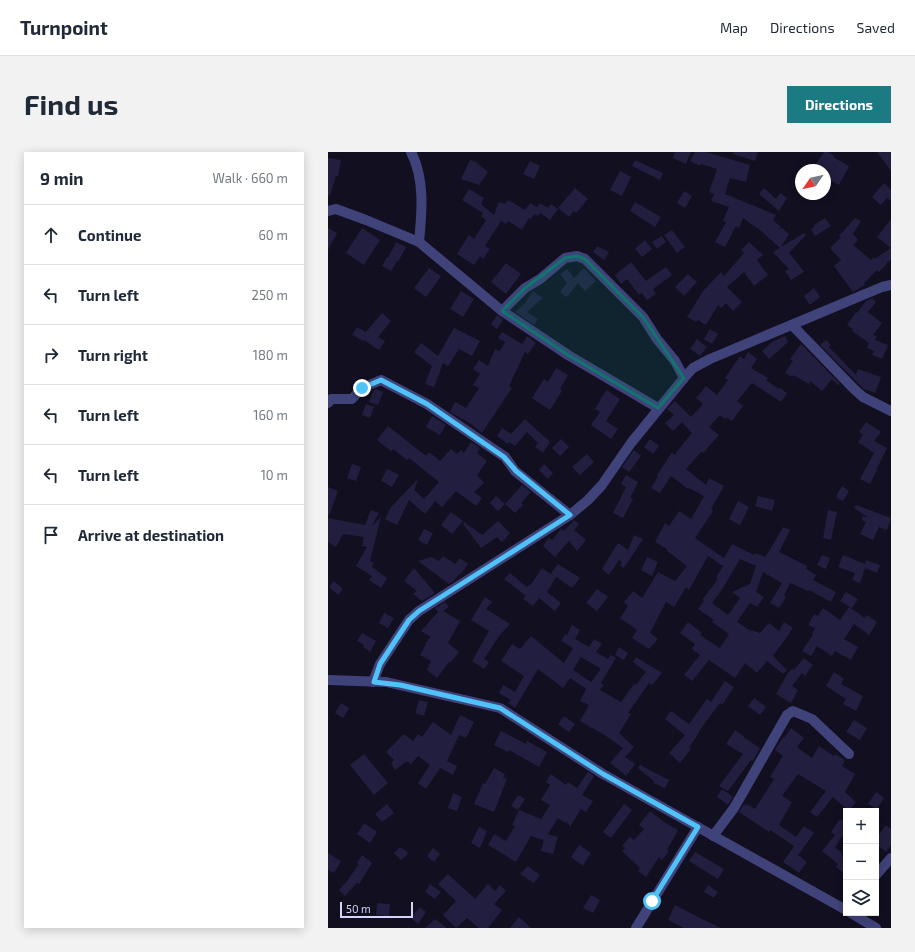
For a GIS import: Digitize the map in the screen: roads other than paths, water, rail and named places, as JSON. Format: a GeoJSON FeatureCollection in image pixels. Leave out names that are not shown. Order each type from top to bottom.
{"type":"FeatureCollection","features":[{"type":"Feature","properties":{"kind":"street"},"geometry":{"type":"LineString","coordinates":[[411,152],[419,173],[422,213],[419,242]]}},
{"type":"Feature","properties":{"kind":"street"},"geometry":{"type":"LineString","coordinates":[[328,211],[336,209],[419,242],[502,311],[568,355],[658,408]]}},
{"type":"Feature","properties":{"kind":"street"},"geometry":{"type":"LineString","coordinates":[[502,311],[525,288],[540,279],[565,258],[577,256],[581,257],[585,259],[643,317],[657,339],[675,361],[684,378]]}},
{"type":"Feature","properties":{"kind":"street"},"geometry":{"type":"LineString","coordinates":[[374,682],[380,664],[409,620],[419,611],[570,515],[588,500],[602,485],[631,442],[658,408],[693,368],[710,359],[792,326],[882,287],[891,285]]}},
{"type":"Feature","properties":{"kind":"street"},"geometry":{"type":"LineString","coordinates":[[792,326],[863,397],[891,411]]}},
{"type":"Feature","properties":{"kind":"street"},"geometry":{"type":"LineString","coordinates":[[328,403],[332,399],[352,399],[362,388],[381,380],[427,404],[504,457],[516,471],[570,515]]}},
{"type":"Feature","properties":{"kind":"street"},"geometry":{"type":"LineString","coordinates":[[328,680],[400,685],[500,708],[603,774],[843,908]]}},
{"type":"Feature","properties":{"kind":"street"},"geometry":{"type":"LineString","coordinates":[[713,836],[734,808],[787,715],[793,711],[812,719],[849,754]]}},
{"type":"Feature","properties":{"kind":"street"},"geometry":{"type":"LineString","coordinates":[[636,928],[698,827]]}},
{"type":"Feature","properties":{"kind":"street"},"geometry":{"type":"LineString","coordinates":[[879,872],[891,858]]}},
{"type":"Feature","properties":{"kind":"street"},"geometry":{"type":"LineString","coordinates":[[857,916],[876,928]]}}]}
